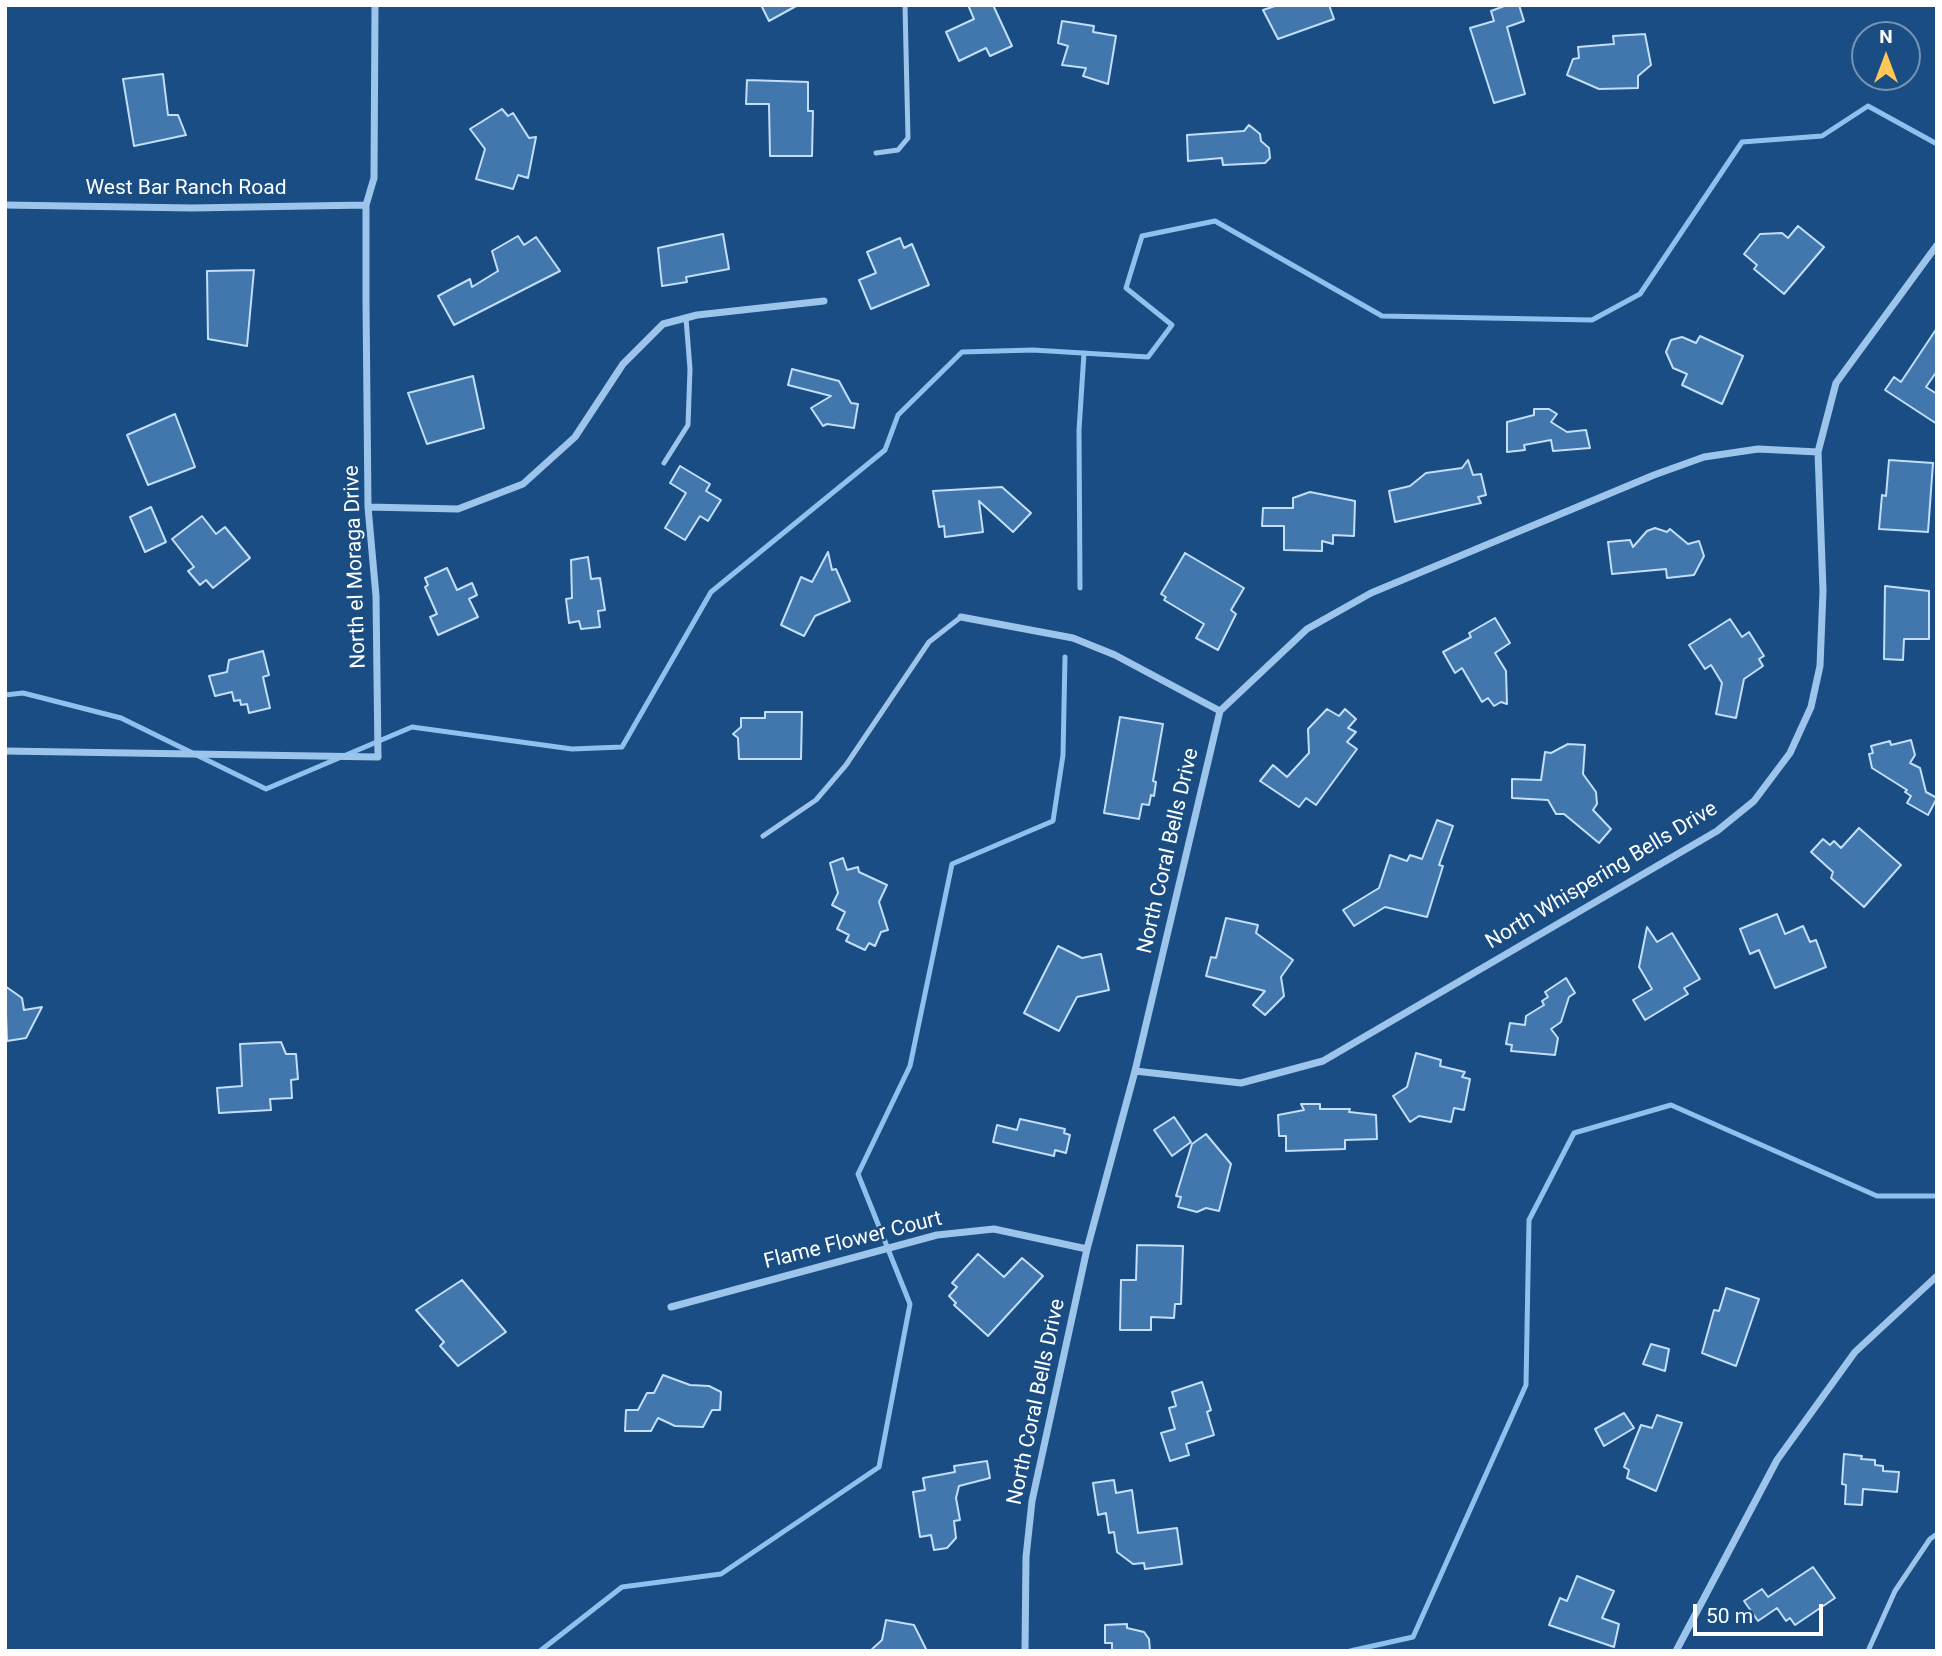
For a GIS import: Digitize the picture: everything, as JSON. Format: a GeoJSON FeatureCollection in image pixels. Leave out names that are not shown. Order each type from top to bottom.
{"type":"FeatureCollection","features":[{"type":"Feature","properties":{"kind":"street","name":"North el Moraga Drive"},"geometry":{"type":"LineString","coordinates":[[5,751],[378,757],[376,596],[368,507],[366,205],[374,178],[374,5]]}},
{"type":"Feature","properties":{"kind":"street","name":"West Bar Ranch Road"},"geometry":{"type":"LineString","coordinates":[[5,205],[191,208],[366,205]]}},
{"type":"Feature","properties":{"kind":"street","name":"North Whispering Bells Drive"},"geometry":{"type":"LineString","coordinates":[[1135,1071],[1241,1083],[1323,1061],[1717,831],[1754,801],[1790,753],[1811,707],[1820,666],[1823,591],[1818,452],[1836,383],[1937,245]]}},
{"type":"Feature","properties":{"kind":"street"},"geometry":{"type":"LineString","coordinates":[[368,507],[458,509],[523,484],[575,437],[623,363],[663,324],[685,318],[824,301]]}},
{"type":"Feature","properties":{"kind":"street"},"geometry":{"type":"LineString","coordinates":[[961,617],[1073,638],[1115,655],[1220,711],[1307,629],[1371,593],[1654,475],[1704,457],[1758,449],[1818,452]]}},
{"type":"Feature","properties":{"kind":"street","name":"North Coral Bells Drive"},"geometry":{"type":"LineString","coordinates":[[1025,1651],[1026,1557],[1032,1501],[1087,1249],[1135,1071],[1220,711]]}},
{"type":"Feature","properties":{"kind":"street","name":"Flame Flower Court"},"geometry":{"type":"LineString","coordinates":[[671,1307],[937,1235],[994,1229],[1087,1249]]}},
{"type":"Feature","properties":{"kind":"street"},"geometry":{"type":"LineString","coordinates":[[1676,1651],[1777,1460],[1854,1352],[1937,1276]]}},
{"type":"Feature","properties":{"kind":"lane"},"geometry":{"type":"LineString","coordinates":[[876,153],[898,149],[908,138],[905,5]]}},
{"type":"Feature","properties":{"kind":"lane"},"geometry":{"type":"LineString","coordinates":[[664,463],[688,425],[690,369],[685,318]]}},
{"type":"Feature","properties":{"kind":"lane"},"geometry":{"type":"LineString","coordinates":[[763,836],[816,800],[846,765],[929,642],[961,617]]}},
{"type":"Feature","properties":{"kind":"lane"},"geometry":{"type":"LineString","coordinates":[[1868,1651],[1895,1591],[1930,1539],[1937,1534]]}},
{"type":"Feature","properties":{"kind":"building"},"geometry":{"type":"Polygon","coordinates":[[[761,5],[798,5],[769,21],[761,5]]]}},
{"type":"Feature","properties":{"kind":"building"},"geometry":{"type":"Polygon","coordinates":[[[968,5],[993,5],[1012,46],[990,56],[986,48],[959,61],[946,32],[974,19],[968,5]]]}},
{"type":"Feature","properties":{"kind":"building"},"geometry":{"type":"Polygon","coordinates":[[[1278,5],[1329,5],[1334,19],[1278,39],[1263,10],[1278,5]]]}},
{"type":"Feature","properties":{"kind":"building"},"geometry":{"type":"Polygon","coordinates":[[[1507,5],[1519,5],[1524,21],[1507,27],[1525,94],[1494,103],[1470,28],[1494,21],[1491,11],[1507,5]]]}},
{"type":"Feature","properties":{"kind":"building"},"geometry":{"type":"Polygon","coordinates":[[[1062,21],[1094,26],[1093,32],[1116,36],[1108,84],[1083,76],[1086,68],[1062,65],[1068,46],[1058,43],[1062,21]]]}},
{"type":"Feature","properties":{"kind":"building"},"geometry":{"type":"Polygon","coordinates":[[[1645,34],[1651,65],[1638,76],[1638,88],[1599,89],[1567,75],[1573,59],[1579,58],[1578,47],[1614,44],[1613,36],[1645,34]]]}},
{"type":"Feature","properties":{"kind":"building"},"geometry":{"type":"Polygon","coordinates":[[[163,74],[168,115],[178,115],[186,135],[134,146],[123,79],[163,74]]]}},
{"type":"Feature","properties":{"kind":"building"},"geometry":{"type":"Polygon","coordinates":[[[747,80],[808,82],[808,111],[813,111],[812,156],[770,156],[769,104],[746,104],[747,80]]]}},
{"type":"Feature","properties":{"kind":"building"},"geometry":{"type":"Polygon","coordinates":[[[502,109],[508,116],[513,113],[529,138],[536,137],[528,178],[518,175],[513,189],[476,179],[485,149],[470,129],[502,109]]]}},
{"type":"Feature","properties":{"kind":"building"},"geometry":{"type":"Polygon","coordinates":[[[1249,125],[1260,134],[1261,141],[1269,148],[1270,158],[1265,163],[1223,165],[1222,158],[1188,161],[1187,135],[1244,131],[1249,125]]]}},
{"type":"Feature","properties":{"kind":"building"},"geometry":{"type":"Polygon","coordinates":[[[1798,226],[1824,247],[1784,294],[1754,269],[1757,265],[1744,254],[1760,234],[1782,233],[1788,238],[1798,226]]]}},
{"type":"Feature","properties":{"kind":"building"},"geometry":{"type":"Polygon","coordinates":[[[723,234],[729,269],[686,277],[687,282],[662,286],[658,248],[723,234]]]}},
{"type":"Feature","properties":{"kind":"building"},"geometry":{"type":"Polygon","coordinates":[[[518,236],[524,245],[536,237],[560,271],[454,325],[438,296],[470,279],[472,287],[498,271],[492,251],[518,236]]]}},
{"type":"Feature","properties":{"kind":"building"},"geometry":{"type":"Polygon","coordinates":[[[900,238],[904,248],[912,244],[929,285],[871,309],[859,280],[876,273],[867,252],[900,238]]]}},
{"type":"Feature","properties":{"kind":"building"},"geometry":{"type":"Polygon","coordinates":[[[254,270],[247,346],[208,339],[207,271],[254,270]]]}},
{"type":"Feature","properties":{"kind":"building"},"geometry":{"type":"Polygon","coordinates":[[[1937,328],[1937,371],[1926,387],[1937,394],[1937,424],[1885,390],[1894,377],[1901,382],[1937,328]]]}},
{"type":"Feature","properties":{"kind":"building"},"geometry":{"type":"Polygon","coordinates":[[[1700,336],[1743,356],[1722,404],[1682,385],[1687,374],[1673,368],[1666,352],[1671,340],[1682,337],[1696,343],[1700,336]]]}},
{"type":"Feature","properties":{"kind":"building"},"geometry":{"type":"Polygon","coordinates":[[[792,369],[839,381],[851,403],[858,404],[854,428],[827,424],[823,426],[811,408],[831,396],[788,385],[792,369]]]}},
{"type":"Feature","properties":{"kind":"building"},"geometry":{"type":"Polygon","coordinates":[[[473,376],[484,428],[427,444],[408,393],[473,376]]]}},
{"type":"Feature","properties":{"kind":"building"},"geometry":{"type":"Polygon","coordinates":[[[1534,409],[1549,409],[1557,414],[1551,422],[1567,432],[1586,430],[1590,448],[1553,451],[1551,440],[1524,445],[1525,450],[1507,452],[1507,422],[1534,415],[1534,409]]]}},
{"type":"Feature","properties":{"kind":"building"},"geometry":{"type":"Polygon","coordinates":[[[175,414],[195,467],[148,485],[127,435],[175,414]]]}},
{"type":"Feature","properties":{"kind":"building"},"geometry":{"type":"Polygon","coordinates":[[[1468,460],[1473,475],[1481,474],[1486,495],[1478,497],[1481,503],[1395,522],[1389,491],[1410,486],[1426,473],[1462,468],[1468,460]]]}},
{"type":"Feature","properties":{"kind":"building"},"geometry":{"type":"Polygon","coordinates":[[[1889,460],[1933,463],[1928,532],[1879,529],[1882,495],[1886,496],[1889,460]]]}},
{"type":"Feature","properties":{"kind":"building"},"geometry":{"type":"Polygon","coordinates":[[[680,466],[710,484],[706,491],[721,500],[708,521],[700,516],[685,540],[665,528],[686,493],[670,483],[680,466]]]}},
{"type":"Feature","properties":{"kind":"building"},"geometry":{"type":"Polygon","coordinates":[[[1002,487],[1031,513],[1013,532],[979,501],[983,532],[945,537],[944,526],[939,527],[933,491],[1002,487]]]}},
{"type":"Feature","properties":{"kind":"building"},"geometry":{"type":"Polygon","coordinates":[[[1310,492],[1355,501],[1354,536],[1333,535],[1333,544],[1322,541],[1322,551],[1284,550],[1284,526],[1262,526],[1263,508],[1293,508],[1293,498],[1310,492]]]}},
{"type":"Feature","properties":{"kind":"building"},"geometry":{"type":"Polygon","coordinates":[[[151,507],[166,542],[145,552],[130,517],[151,507]]]}},
{"type":"Feature","properties":{"kind":"building"},"geometry":{"type":"Polygon","coordinates":[[[202,516],[216,534],[225,527],[250,558],[213,588],[206,580],[200,585],[188,571],[194,567],[172,539],[202,516]]]}},
{"type":"Feature","properties":{"kind":"building"},"geometry":{"type":"Polygon","coordinates":[[[1655,528],[1667,532],[1670,529],[1688,544],[1699,541],[1704,556],[1694,575],[1667,578],[1666,569],[1612,574],[1608,542],[1630,540],[1633,547],[1647,531],[1655,528]]]}},
{"type":"Feature","properties":{"kind":"building"},"geometry":{"type":"Polygon","coordinates":[[[828,552],[832,570],[836,569],[850,601],[815,616],[804,636],[781,625],[801,577],[812,582],[828,552]]]}},
{"type":"Feature","properties":{"kind":"building"},"geometry":{"type":"Polygon","coordinates":[[[1185,553],[1244,588],[1231,610],[1236,614],[1218,650],[1196,638],[1204,624],[1164,600],[1166,597],[1161,594],[1185,553]]]}},
{"type":"Feature","properties":{"kind":"building"},"geometry":{"type":"Polygon","coordinates":[[[588,557],[591,579],[600,578],[605,610],[598,611],[600,627],[581,629],[579,621],[569,623],[566,599],[572,598],[571,560],[588,557]]]}},
{"type":"Feature","properties":{"kind":"building"},"geometry":{"type":"Polygon","coordinates":[[[447,568],[457,590],[472,583],[477,595],[469,599],[478,617],[438,635],[430,617],[437,614],[425,587],[428,585],[425,578],[447,568]]]}},
{"type":"Feature","properties":{"kind":"building"},"geometry":{"type":"Polygon","coordinates":[[[1885,586],[1929,591],[1929,639],[1904,639],[1903,660],[1884,659],[1885,586]]]}},
{"type":"Feature","properties":{"kind":"building"},"geometry":{"type":"Polygon","coordinates":[[[1495,618],[1510,643],[1495,653],[1506,671],[1507,704],[1501,702],[1494,706],[1488,698],[1482,702],[1462,668],[1455,673],[1443,652],[1471,637],[1469,633],[1495,618]]]}},
{"type":"Feature","properties":{"kind":"building"},"geometry":{"type":"Polygon","coordinates":[[[1730,619],[1742,637],[1749,632],[1764,656],[1759,659],[1763,666],[1744,679],[1736,718],[1716,714],[1722,683],[1711,665],[1705,669],[1689,645],[1730,619]]]}},
{"type":"Feature","properties":{"kind":"building"},"geometry":{"type":"Polygon","coordinates":[[[263,651],[269,675],[263,677],[270,708],[249,713],[247,704],[241,705],[240,700],[234,701],[232,692],[215,696],[209,676],[227,672],[229,660],[263,651]]]}},
{"type":"Feature","properties":{"kind":"building"},"geometry":{"type":"Polygon","coordinates":[[[1327,709],[1339,716],[1345,709],[1356,719],[1348,728],[1356,732],[1347,742],[1357,749],[1316,805],[1306,798],[1299,807],[1260,781],[1273,765],[1287,777],[1309,753],[1308,729],[1327,709]]]}},
{"type":"Feature","properties":{"kind":"building"},"geometry":{"type":"Polygon","coordinates":[[[765,712],[802,712],[801,759],[739,759],[738,738],[733,734],[741,727],[741,718],[765,718],[765,712]]]}},
{"type":"Feature","properties":{"kind":"building"},"geometry":{"type":"Polygon","coordinates":[[[1120,717],[1163,724],[1153,781],[1156,782],[1154,796],[1151,795],[1149,805],[1142,804],[1139,819],[1104,813],[1120,717]]]}},
{"type":"Feature","properties":{"kind":"building"},"geometry":{"type":"Polygon","coordinates":[[[1911,740],[1915,755],[1910,763],[1920,768],[1926,792],[1937,798],[1928,815],[1907,803],[1911,796],[1905,792],[1907,790],[1872,768],[1869,754],[1873,753],[1871,746],[1890,741],[1891,745],[1911,740]]]}},
{"type":"Feature","properties":{"kind":"building"},"geometry":{"type":"Polygon","coordinates":[[[1568,744],[1585,745],[1583,774],[1596,792],[1597,804],[1593,810],[1611,829],[1599,843],[1564,814],[1556,814],[1548,800],[1512,798],[1512,779],[1541,780],[1545,752],[1551,753],[1568,744]]]}},
{"type":"Feature","properties":{"kind":"building"},"geometry":{"type":"Polygon","coordinates":[[[1437,820],[1453,826],[1439,865],[1443,866],[1427,917],[1385,907],[1354,926],[1343,910],[1379,888],[1390,855],[1407,861],[1410,855],[1422,859],[1437,820]]]}},
{"type":"Feature","properties":{"kind":"building"},"geometry":{"type":"Polygon","coordinates":[[[1859,828],[1901,865],[1864,907],[1831,878],[1833,872],[1811,852],[1823,839],[1830,845],[1834,841],[1841,848],[1859,828]]]}},
{"type":"Feature","properties":{"kind":"building"},"geometry":{"type":"Polygon","coordinates":[[[843,858],[847,870],[858,867],[859,872],[887,885],[879,902],[888,930],[881,932],[875,946],[869,943],[865,950],[846,941],[849,935],[837,929],[845,912],[832,905],[838,893],[830,863],[843,858]]]}},
{"type":"Feature","properties":{"kind":"building"},"geometry":{"type":"Polygon","coordinates":[[[1777,914],[1785,934],[1803,926],[1810,942],[1816,940],[1826,967],[1775,988],[1759,950],[1750,954],[1740,929],[1777,914]]]}},
{"type":"Feature","properties":{"kind":"building"},"geometry":{"type":"Polygon","coordinates":[[[1226,918],[1258,925],[1256,933],[1293,960],[1281,977],[1284,996],[1265,1015],[1253,1005],[1265,991],[1206,976],[1211,957],[1216,958],[1226,918]]]}},
{"type":"Feature","properties":{"kind":"building"},"geometry":{"type":"Polygon","coordinates":[[[1647,927],[1657,942],[1672,933],[1700,979],[1684,988],[1688,994],[1645,1020],[1633,1000],[1652,989],[1639,967],[1647,927]]]}},
{"type":"Feature","properties":{"kind":"building"},"geometry":{"type":"Polygon","coordinates":[[[1058,946],[1082,958],[1101,954],[1109,990],[1077,997],[1059,1031],[1024,1013],[1058,946]]]}},
{"type":"Feature","properties":{"kind":"building"},"geometry":{"type":"Polygon","coordinates":[[[1566,978],[1575,993],[1569,997],[1561,1022],[1551,1029],[1558,1038],[1555,1055],[1511,1051],[1512,1045],[1506,1044],[1510,1023],[1525,1025],[1526,1016],[1544,1005],[1542,1001],[1548,997],[1545,992],[1566,978]]]}},
{"type":"Feature","properties":{"kind":"building"},"geometry":{"type":"Polygon","coordinates":[[[5,986],[22,998],[24,1010],[42,1007],[26,1038],[7,1041],[5,986]]]}},
{"type":"Feature","properties":{"kind":"building"},"geometry":{"type":"Polygon","coordinates":[[[281,1042],[286,1054],[296,1054],[298,1079],[291,1080],[292,1098],[270,1099],[271,1110],[219,1113],[217,1088],[242,1086],[240,1044],[281,1042]]]}},
{"type":"Feature","properties":{"kind":"building"},"geometry":{"type":"Polygon","coordinates":[[[1416,1053],[1441,1060],[1440,1066],[1465,1072],[1462,1077],[1470,1079],[1464,1110],[1454,1108],[1451,1122],[1419,1116],[1410,1122],[1393,1096],[1407,1087],[1416,1053]]]}},
{"type":"Feature","properties":{"kind":"building"},"geometry":{"type":"Polygon","coordinates":[[[1301,1104],[1320,1104],[1320,1109],[1350,1109],[1349,1112],[1376,1115],[1377,1139],[1345,1140],[1345,1149],[1286,1151],[1286,1136],[1279,1136],[1278,1115],[1304,1110],[1301,1104]]]}},
{"type":"Feature","properties":{"kind":"building"},"geometry":{"type":"Polygon","coordinates":[[[1174,1117],[1191,1142],[1172,1156],[1154,1130],[1174,1117]]]}},
{"type":"Feature","properties":{"kind":"building"},"geometry":{"type":"Polygon","coordinates":[[[1020,1119],[1065,1129],[1064,1133],[1070,1135],[1066,1153],[1055,1150],[1054,1156],[993,1142],[997,1125],[1017,1130],[1020,1119]]]}},
{"type":"Feature","properties":{"kind":"building"},"geometry":{"type":"Polygon","coordinates":[[[1206,1134],[1231,1164],[1219,1211],[1206,1208],[1197,1212],[1178,1207],[1181,1197],[1176,1196],[1192,1144],[1206,1134]]]}},
{"type":"Feature","properties":{"kind":"building"},"geometry":{"type":"Polygon","coordinates":[[[1137,1245],[1183,1246],[1181,1304],[1175,1304],[1174,1318],[1151,1317],[1151,1330],[1120,1330],[1121,1280],[1136,1280],[1137,1245]]]}},
{"type":"Feature","properties":{"kind":"building"},"geometry":{"type":"Polygon","coordinates":[[[978,1254],[1004,1277],[1022,1258],[1043,1276],[988,1336],[954,1305],[956,1303],[949,1296],[957,1287],[952,1283],[978,1254]]]}},
{"type":"Feature","properties":{"kind":"building"},"geometry":{"type":"Polygon","coordinates":[[[462,1280],[506,1332],[458,1366],[440,1346],[444,1342],[416,1310],[462,1280]]]}},
{"type":"Feature","properties":{"kind":"building"},"geometry":{"type":"Polygon","coordinates":[[[1726,1288],[1759,1299],[1736,1366],[1702,1353],[1714,1310],[1719,1311],[1726,1288]]]}},
{"type":"Feature","properties":{"kind":"building"},"geometry":{"type":"Polygon","coordinates":[[[1651,1344],[1669,1349],[1665,1371],[1643,1364],[1651,1344]]]}},
{"type":"Feature","properties":{"kind":"building"},"geometry":{"type":"Polygon","coordinates":[[[663,1375],[690,1385],[709,1386],[721,1392],[720,1410],[712,1410],[703,1427],[675,1426],[658,1418],[651,1431],[625,1431],[626,1410],[638,1410],[647,1393],[654,1393],[663,1375]]]}},
{"type":"Feature","properties":{"kind":"building"},"geometry":{"type":"Polygon","coordinates":[[[1202,1382],[1211,1410],[1207,1412],[1214,1435],[1186,1444],[1189,1455],[1170,1461],[1161,1433],[1175,1429],[1169,1408],[1176,1406],[1172,1392],[1202,1382]]]}},
{"type":"Feature","properties":{"kind":"building"},"geometry":{"type":"Polygon","coordinates":[[[1624,1413],[1634,1428],[1604,1446],[1595,1429],[1624,1413]]]}},
{"type":"Feature","properties":{"kind":"building"},"geometry":{"type":"Polygon","coordinates":[[[1657,1415],[1682,1423],[1656,1491],[1627,1478],[1629,1470],[1624,1467],[1641,1425],[1652,1428],[1657,1415]]]}},
{"type":"Feature","properties":{"kind":"building"},"geometry":{"type":"Polygon","coordinates":[[[1844,1454],[1875,1460],[1875,1465],[1883,1466],[1883,1471],[1899,1472],[1897,1492],[1863,1489],[1862,1505],[1845,1504],[1846,1485],[1842,1484],[1844,1454]]]}},
{"type":"Feature","properties":{"kind":"building"},"geometry":{"type":"Polygon","coordinates":[[[987,1461],[990,1478],[959,1486],[956,1498],[960,1520],[954,1521],[956,1538],[947,1548],[934,1550],[931,1535],[920,1537],[913,1492],[925,1490],[923,1478],[955,1472],[954,1466],[987,1461]]]}},
{"type":"Feature","properties":{"kind":"building"},"geometry":{"type":"Polygon","coordinates":[[[1114,1480],[1116,1493],[1132,1490],[1138,1533],[1177,1528],[1182,1564],[1145,1569],[1144,1563],[1133,1564],[1117,1552],[1114,1532],[1109,1533],[1106,1513],[1098,1515],[1093,1483],[1114,1480]]]}},
{"type":"Feature","properties":{"kind":"building"},"geometry":{"type":"Polygon","coordinates":[[[1813,1567],[1835,1598],[1795,1625],[1790,1618],[1786,1621],[1777,1608],[1758,1621],[1744,1601],[1762,1589],[1768,1597],[1813,1567]]]}},
{"type":"Feature","properties":{"kind":"building"},"geometry":{"type":"Polygon","coordinates":[[[1577,1576],[1614,1591],[1602,1618],[1619,1624],[1614,1647],[1549,1625],[1560,1598],[1567,1601],[1577,1576]]]}},
{"type":"Feature","properties":{"kind":"building"},"geometry":{"type":"Polygon","coordinates":[[[886,1620],[914,1625],[927,1651],[870,1651],[882,1640],[886,1620]]]}},
{"type":"Feature","properties":{"kind":"building"},"geometry":{"type":"Polygon","coordinates":[[[1127,1624],[1127,1628],[1144,1632],[1149,1639],[1150,1651],[1112,1651],[1112,1643],[1105,1643],[1105,1625],[1127,1624]]]}},
{"type":"Feature","properties":{"kind":"waterway"},"geometry":{"type":"LineString","coordinates":[[5,695],[23,693],[121,718],[266,789],[412,727],[572,749],[622,747],[711,592],[885,450],[898,415],[962,352],[1033,350],[1148,357],[1172,325],[1126,288],[1142,236],[1215,221],[1382,316],[1592,320],[1640,294],[1742,142],[1822,136],[1868,106],[1937,144]]}},
{"type":"Feature","properties":{"kind":"waterway"},"geometry":{"type":"LineString","coordinates":[[1080,588],[1079,430],[1084,353]]}},
{"type":"Feature","properties":{"kind":"waterway"},"geometry":{"type":"LineString","coordinates":[[540,1651],[622,1587],[721,1574],[879,1467],[910,1304],[858,1174],[910,1066],[952,864],[1053,821],[1063,755],[1065,657]]}},
{"type":"Feature","properties":{"kind":"waterway"},"geometry":{"type":"LineString","coordinates":[[1350,1651],[1413,1637],[1526,1385],[1529,1220],[1574,1133],[1671,1105],[1877,1196],[1937,1196]]}}]}
